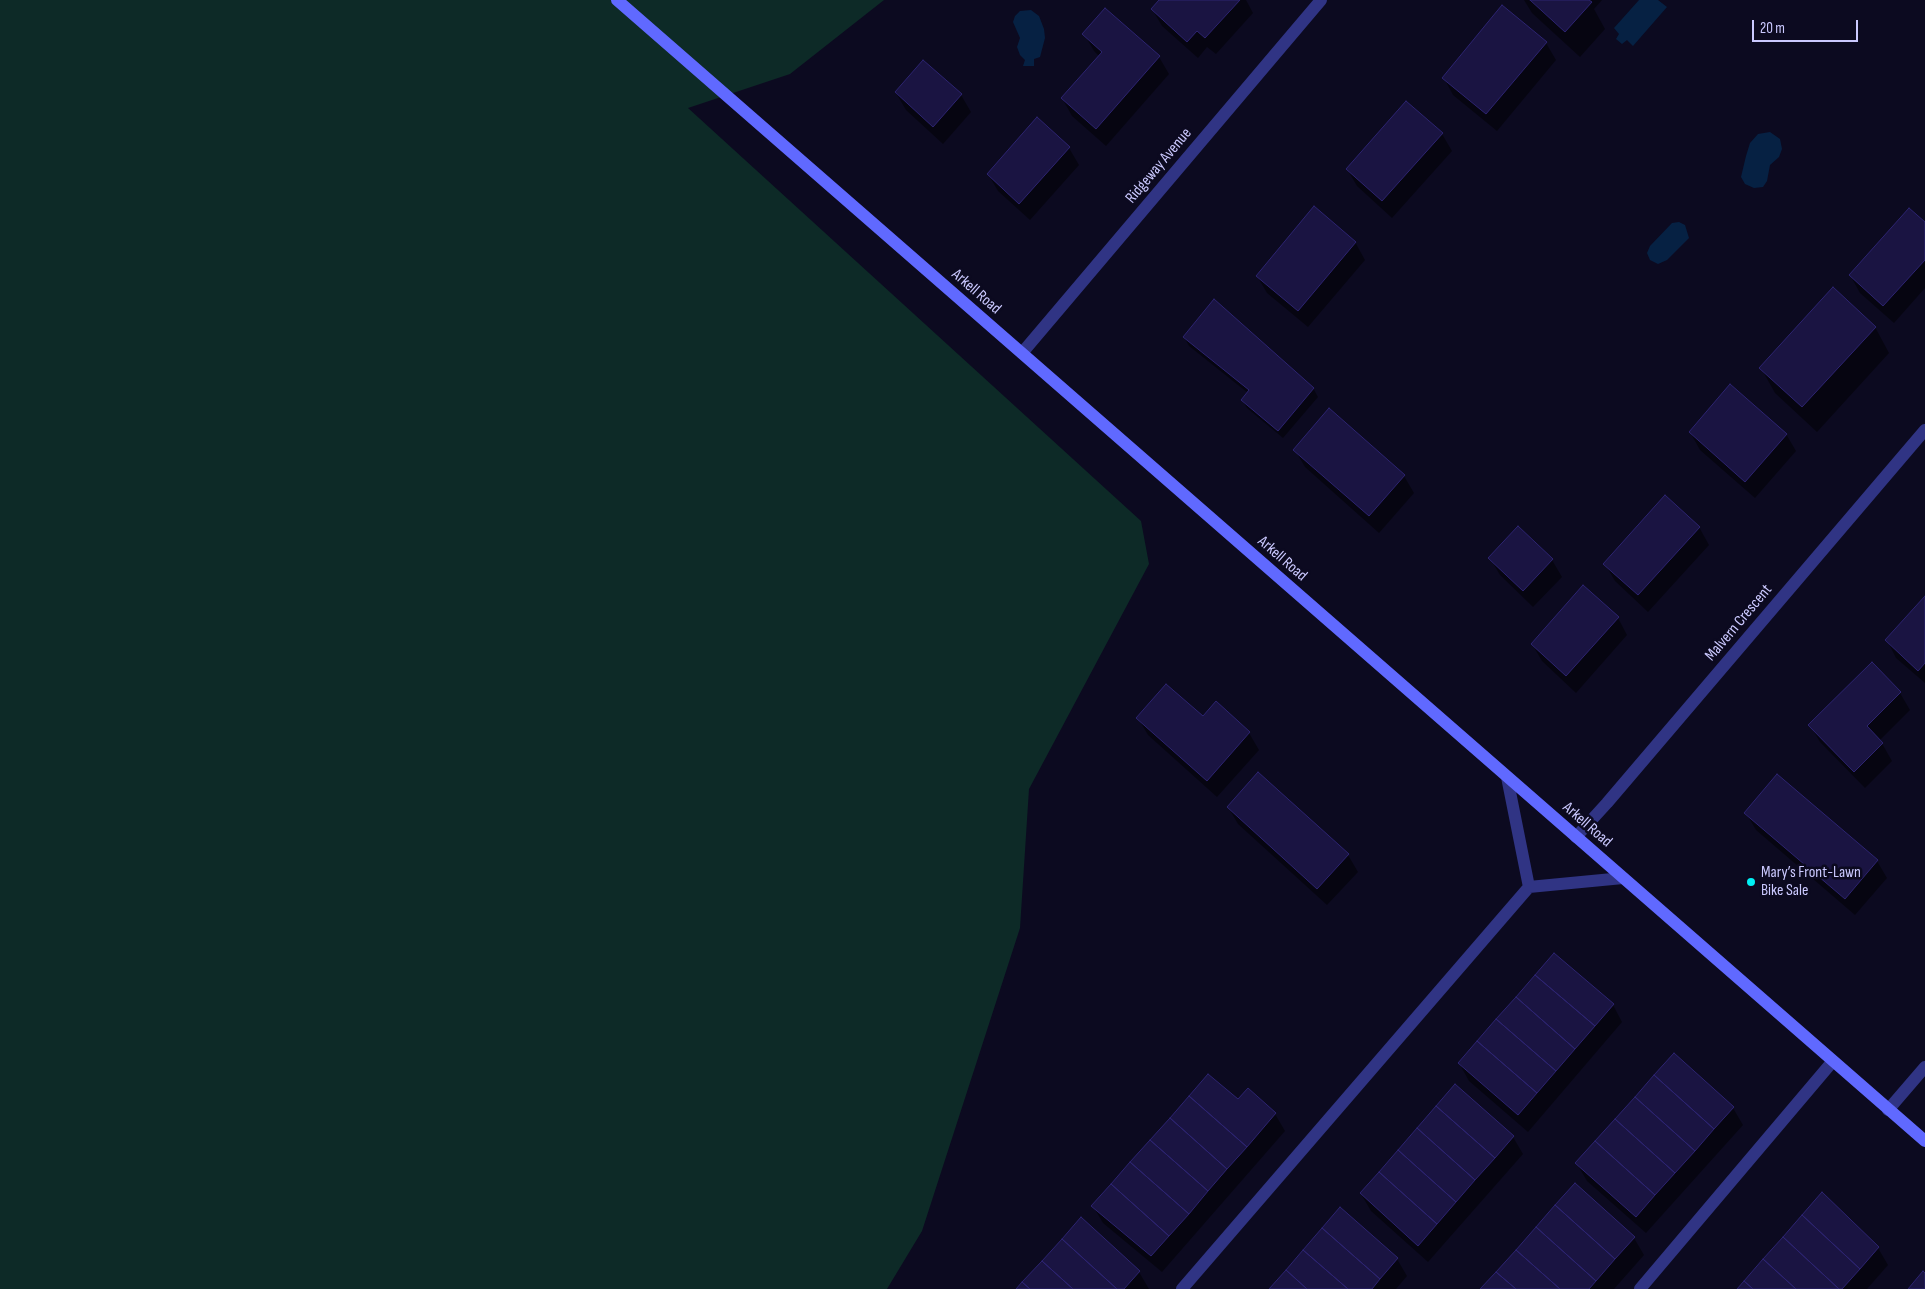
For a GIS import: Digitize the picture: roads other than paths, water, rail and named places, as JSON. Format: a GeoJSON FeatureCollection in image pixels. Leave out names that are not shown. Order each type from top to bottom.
{"type":"FeatureCollection","features":[{"type":"Feature","properties":{"kind":"main road","name":"Arkell Road"},"geometry":{"type":"LineString","coordinates":[[617,0],[1925,1142]]}},
{"type":"Feature","properties":{"kind":"street","name":"Ridgeway Avenue"},"geometry":{"type":"LineString","coordinates":[[1022,353],[1320,0]]}},
{"type":"Feature","properties":{"kind":"street","name":"Malvern Crescent"},"geometry":{"type":"LineString","coordinates":[[1576,837],[1925,430]]}},
{"type":"Feature","properties":{"kind":"street"},"geometry":{"type":"LineString","coordinates":[[1507,777],[1529,887]]}},
{"type":"Feature","properties":{"kind":"street"},"geometry":{"type":"LineString","coordinates":[[1182,1289],[1529,887],[1623,878]]}},
{"type":"Feature","properties":{"kind":"street"},"geometry":{"type":"LineString","coordinates":[[1640,1289],[1833,1061]]}},
{"type":"Feature","properties":{"kind":"street"},"geometry":{"type":"LineString","coordinates":[[1888,1110],[1925,1067]]}},
{"type":"Feature","properties":{"kind":"water"},"geometry":{"type":"Polygon","coordinates":[[[1639,0],[1658,0],[1667,7],[1633,46],[1627,40],[1622,44],[1616,39],[1619,34],[1614,28],[1639,0]]]}},
{"type":"Feature","properties":{"kind":"water"},"geometry":{"type":"Polygon","coordinates":[[[1031,10],[1039,16],[1045,38],[1040,57],[1034,59],[1034,66],[1023,66],[1025,60],[1020,55],[1017,47],[1020,38],[1013,22],[1015,16],[1020,11],[1031,10]]]}},
{"type":"Feature","properties":{"kind":"water"},"geometry":{"type":"Polygon","coordinates":[[[1770,132],[1780,139],[1782,149],[1779,157],[1770,165],[1767,181],[1763,187],[1754,188],[1745,184],[1741,177],[1746,156],[1750,143],[1758,134],[1770,132]]]}},
{"type":"Feature","properties":{"kind":"water"},"geometry":{"type":"Polygon","coordinates":[[[1679,222],[1685,225],[1689,238],[1667,260],[1658,264],[1650,260],[1647,253],[1650,246],[1672,223],[1679,222]]]}},
{"type":"Feature","properties":{"kind":"place","name":"Mary’s Front-Lawn Bike Sale"},"geometry":{"type":"Point","coordinates":[1751,882]}}]}
